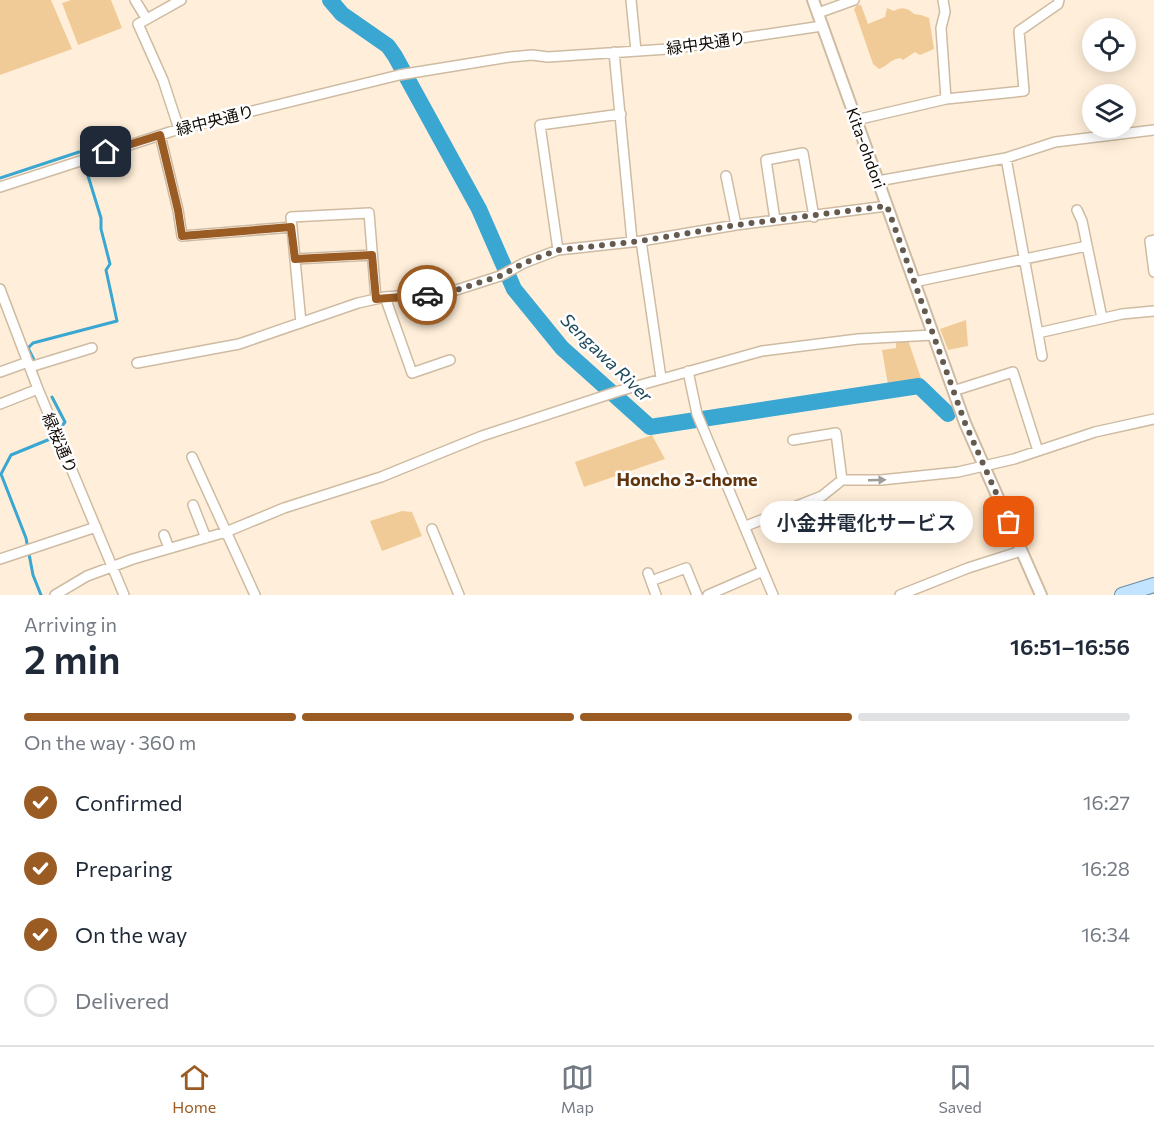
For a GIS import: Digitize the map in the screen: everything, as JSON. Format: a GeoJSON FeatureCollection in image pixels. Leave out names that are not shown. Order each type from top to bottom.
{"type":"FeatureCollection","features":[{"type":"Feature","properties":{"kind":"main road"},"geometry":{"type":"LineString","coordinates":[[1122,595],[1154,585]]}},
{"type":"Feature","properties":{"kind":"street"},"geometry":{"type":"LineString","coordinates":[[135,0],[146,18]]}},
{"type":"Feature","properties":{"kind":"street"},"geometry":{"type":"LineString","coordinates":[[180,129],[163,80],[138,26],[139,22],[181,0]]}},
{"type":"Feature","properties":{"kind":"street"},"geometry":{"type":"LineString","coordinates":[[631,0],[636,51]]}},
{"type":"Feature","properties":{"kind":"street","name":"Kita-ohdori"},"geometry":{"type":"LineString","coordinates":[[813,0],[953,391],[1041,595]]}},
{"type":"Feature","properties":{"kind":"street"},"geometry":{"type":"LineString","coordinates":[[818,14],[855,0]]}},
{"type":"Feature","properties":{"kind":"street"},"geometry":{"type":"LineString","coordinates":[[943,0],[945,12],[942,28],[946,99]]}},
{"type":"Feature","properties":{"kind":"street"},"geometry":{"type":"LineString","coordinates":[[856,120],[946,99],[1024,91],[1019,31],[1058,4],[1059,0]]}},
{"type":"Feature","properties":{"kind":"street","name":"緑中央通り"},"geometry":{"type":"LineString","coordinates":[[0,187],[180,129],[411,72],[532,55],[548,57],[668,49],[822,26]]}},
{"type":"Feature","properties":{"kind":"street"},"geometry":{"type":"LineString","coordinates":[[614,52],[637,241],[661,378]]}},
{"type":"Feature","properties":{"kind":"street"},"geometry":{"type":"LineString","coordinates":[[558,250],[540,124],[621,114]]}},
{"type":"Feature","properties":{"kind":"street"},"geometry":{"type":"LineString","coordinates":[[878,181],[1005,158],[1055,142],[1154,130]]}},
{"type":"Feature","properties":{"kind":"street"},"geometry":{"type":"LineString","coordinates":[[160,135],[182,236],[291,227]]}},
{"type":"Feature","properties":{"kind":"street"},"geometry":{"type":"LineString","coordinates":[[776,220],[766,160],[803,153],[814,216]]}},
{"type":"Feature","properties":{"kind":"street"},"geometry":{"type":"LineString","coordinates":[[1005,158],[1042,357]]}},
{"type":"Feature","properties":{"kind":"street"},"geometry":{"type":"LineString","coordinates":[[726,176],[736,225]]}},
{"type":"Feature","properties":{"kind":"street"},"geometry":{"type":"LineString","coordinates":[[137,363],[239,344],[381,298],[450,292],[500,276],[524,263],[558,250],[887,206]]}},
{"type":"Feature","properties":{"kind":"street"},"geometry":{"type":"LineString","coordinates":[[1077,210],[1082,221],[1102,318]]}},
{"type":"Feature","properties":{"kind":"street"},"geometry":{"type":"LineString","coordinates":[[301,323],[291,217],[369,213],[372,255],[381,298],[411,374],[450,360]]}},
{"type":"Feature","properties":{"kind":"street"},"geometry":{"type":"LineString","coordinates":[[1154,240],[1150,241],[1154,272]]}},
{"type":"Feature","properties":{"kind":"street"},"geometry":{"type":"LineString","coordinates":[[914,282],[1087,246]]}},
{"type":"Feature","properties":{"kind":"street"},"geometry":{"type":"LineString","coordinates":[[295,259],[372,255]]}},
{"type":"Feature","properties":{"kind":"street","name":"緑桜通り"},"geometry":{"type":"LineString","coordinates":[[1,294],[124,595]]}},
{"type":"Feature","properties":{"kind":"street"},"geometry":{"type":"LineString","coordinates":[[1038,333],[1122,314],[1154,312]]}},
{"type":"Feature","properties":{"kind":"street"},"geometry":{"type":"LineString","coordinates":[[55,595],[87,576],[112,567],[226,532],[284,508],[381,477],[482,436],[661,378],[762,351],[858,339],[933,335]]}},
{"type":"Feature","properties":{"kind":"street"},"geometry":{"type":"LineString","coordinates":[[0,372],[92,348]]}},
{"type":"Feature","properties":{"kind":"street"},"geometry":{"type":"LineString","coordinates":[[688,371],[697,414],[746,526],[773,595]]}},
{"type":"Feature","properties":{"kind":"street"},"geometry":{"type":"LineString","coordinates":[[953,391],[1013,372],[1038,451]]}},
{"type":"Feature","properties":{"kind":"street"},"geometry":{"type":"LineString","coordinates":[[0,404],[38,389]]}},
{"type":"Feature","properties":{"kind":"street"},"geometry":{"type":"LineString","coordinates":[[746,526],[822,496],[842,480],[881,480],[937,475],[984,467],[1095,432],[1154,419]]}},
{"type":"Feature","properties":{"kind":"street"},"geometry":{"type":"LineString","coordinates":[[794,440],[836,433],[842,480]]}},
{"type":"Feature","properties":{"kind":"street"},"geometry":{"type":"LineString","coordinates":[[192,457],[255,595]]}},
{"type":"Feature","properties":{"kind":"street"},"geometry":{"type":"LineString","coordinates":[[193,505],[206,538]]}},
{"type":"Feature","properties":{"kind":"street"},"geometry":{"type":"LineString","coordinates":[[0,559],[96,527]]}},
{"type":"Feature","properties":{"kind":"street"},"geometry":{"type":"LineString","coordinates":[[432,529],[459,595]]}},
{"type":"Feature","properties":{"kind":"street"},"geometry":{"type":"LineString","coordinates":[[164,535],[169,548]]}},
{"type":"Feature","properties":{"kind":"street"},"geometry":{"type":"LineString","coordinates":[[900,595],[968,568],[1021,551]]}},
{"type":"Feature","properties":{"kind":"street"},"geometry":{"type":"LineString","coordinates":[[656,595],[649,577],[686,568],[697,595]]}},
{"type":"Feature","properties":{"kind":"street"},"geometry":{"type":"LineString","coordinates":[[708,595],[763,571]]}},
{"type":"Feature","properties":{"kind":"shaded area"},"geometry":{"type":"Polygon","coordinates":[[[0,0],[51,0],[72,49],[0,75],[0,0]]]}},
{"type":"Feature","properties":{"kind":"shaded area"},"geometry":{"type":"Polygon","coordinates":[[[71,0],[111,0],[122,28],[78,45],[62,3],[71,0]]]}},
{"type":"Feature","properties":{"kind":"shaded area"},"geometry":{"type":"Polygon","coordinates":[[[857,5],[861,5],[868,24],[885,17],[887,8],[894,11],[905,8],[914,14],[929,18],[934,49],[920,55],[915,52],[903,60],[896,59],[879,69],[873,64],[854,9],[857,5]]]}},
{"type":"Feature","properties":{"kind":"shaded area"},"geometry":{"type":"Polygon","coordinates":[[[966,320],[968,346],[948,350],[940,329],[966,320]]]}},
{"type":"Feature","properties":{"kind":"shaded area"},"geometry":{"type":"Polygon","coordinates":[[[908,340],[922,381],[888,385],[882,350],[896,348],[896,341],[908,340]]]}},
{"type":"Feature","properties":{"kind":"shaded area"},"geometry":{"type":"Polygon","coordinates":[[[652,435],[665,459],[584,487],[575,462],[652,435]]]}},
{"type":"Feature","properties":{"kind":"shaded area"},"geometry":{"type":"Polygon","coordinates":[[[402,511],[412,512],[422,536],[382,551],[370,521],[402,511]]]}},
{"type":"Feature","properties":{"kind":"waterway","name":"Sengawa River"},"geometry":{"type":"LineString","coordinates":[[330,0],[342,14],[388,46],[395,56],[479,209],[514,289],[562,348],[650,427],[919,386],[948,414]]}},
{"type":"Feature","properties":{"kind":"waterway"},"geometry":{"type":"LineString","coordinates":[[0,178],[79,152]]}},
{"type":"Feature","properties":{"kind":"waterway"},"geometry":{"type":"LineString","coordinates":[[34,360],[28,348],[33,343],[117,321],[106,270],[110,264],[101,229],[101,218],[85,166]]}},
{"type":"Feature","properties":{"kind":"waterway"},"geometry":{"type":"LineString","coordinates":[[52,397],[65,422],[59,430]]}},
{"type":"Feature","properties":{"kind":"waterway"},"geometry":{"type":"LineString","coordinates":[[41,595],[33,575],[26,538],[1,474],[11,455],[55,437]]}},
{"type":"Feature","properties":{"kind":"way so far"},"geometry":{"type":"LineString","coordinates":[[427,295],[450,292],[500,276],[524,263],[558,250],[641,241],[736,225],[887,206],[965,423],[1009,522]]}},
{"type":"Feature","properties":{"kind":"place","name":"小金井電化サービス"},"geometry":{"type":"Point","coordinates":[1009,522]}},
{"type":"Feature","properties":{"kind":"district","name":"Honcho 3-chome"},"geometry":{"type":"Point","coordinates":[687,480]}},
{"type":"Feature","properties":{"kind":"route"},"geometry":{"type":"LineString","coordinates":[[106,152],[160,135],[182,236],[291,227],[295,259],[372,255],[376,299],[427,295]]}}]}
